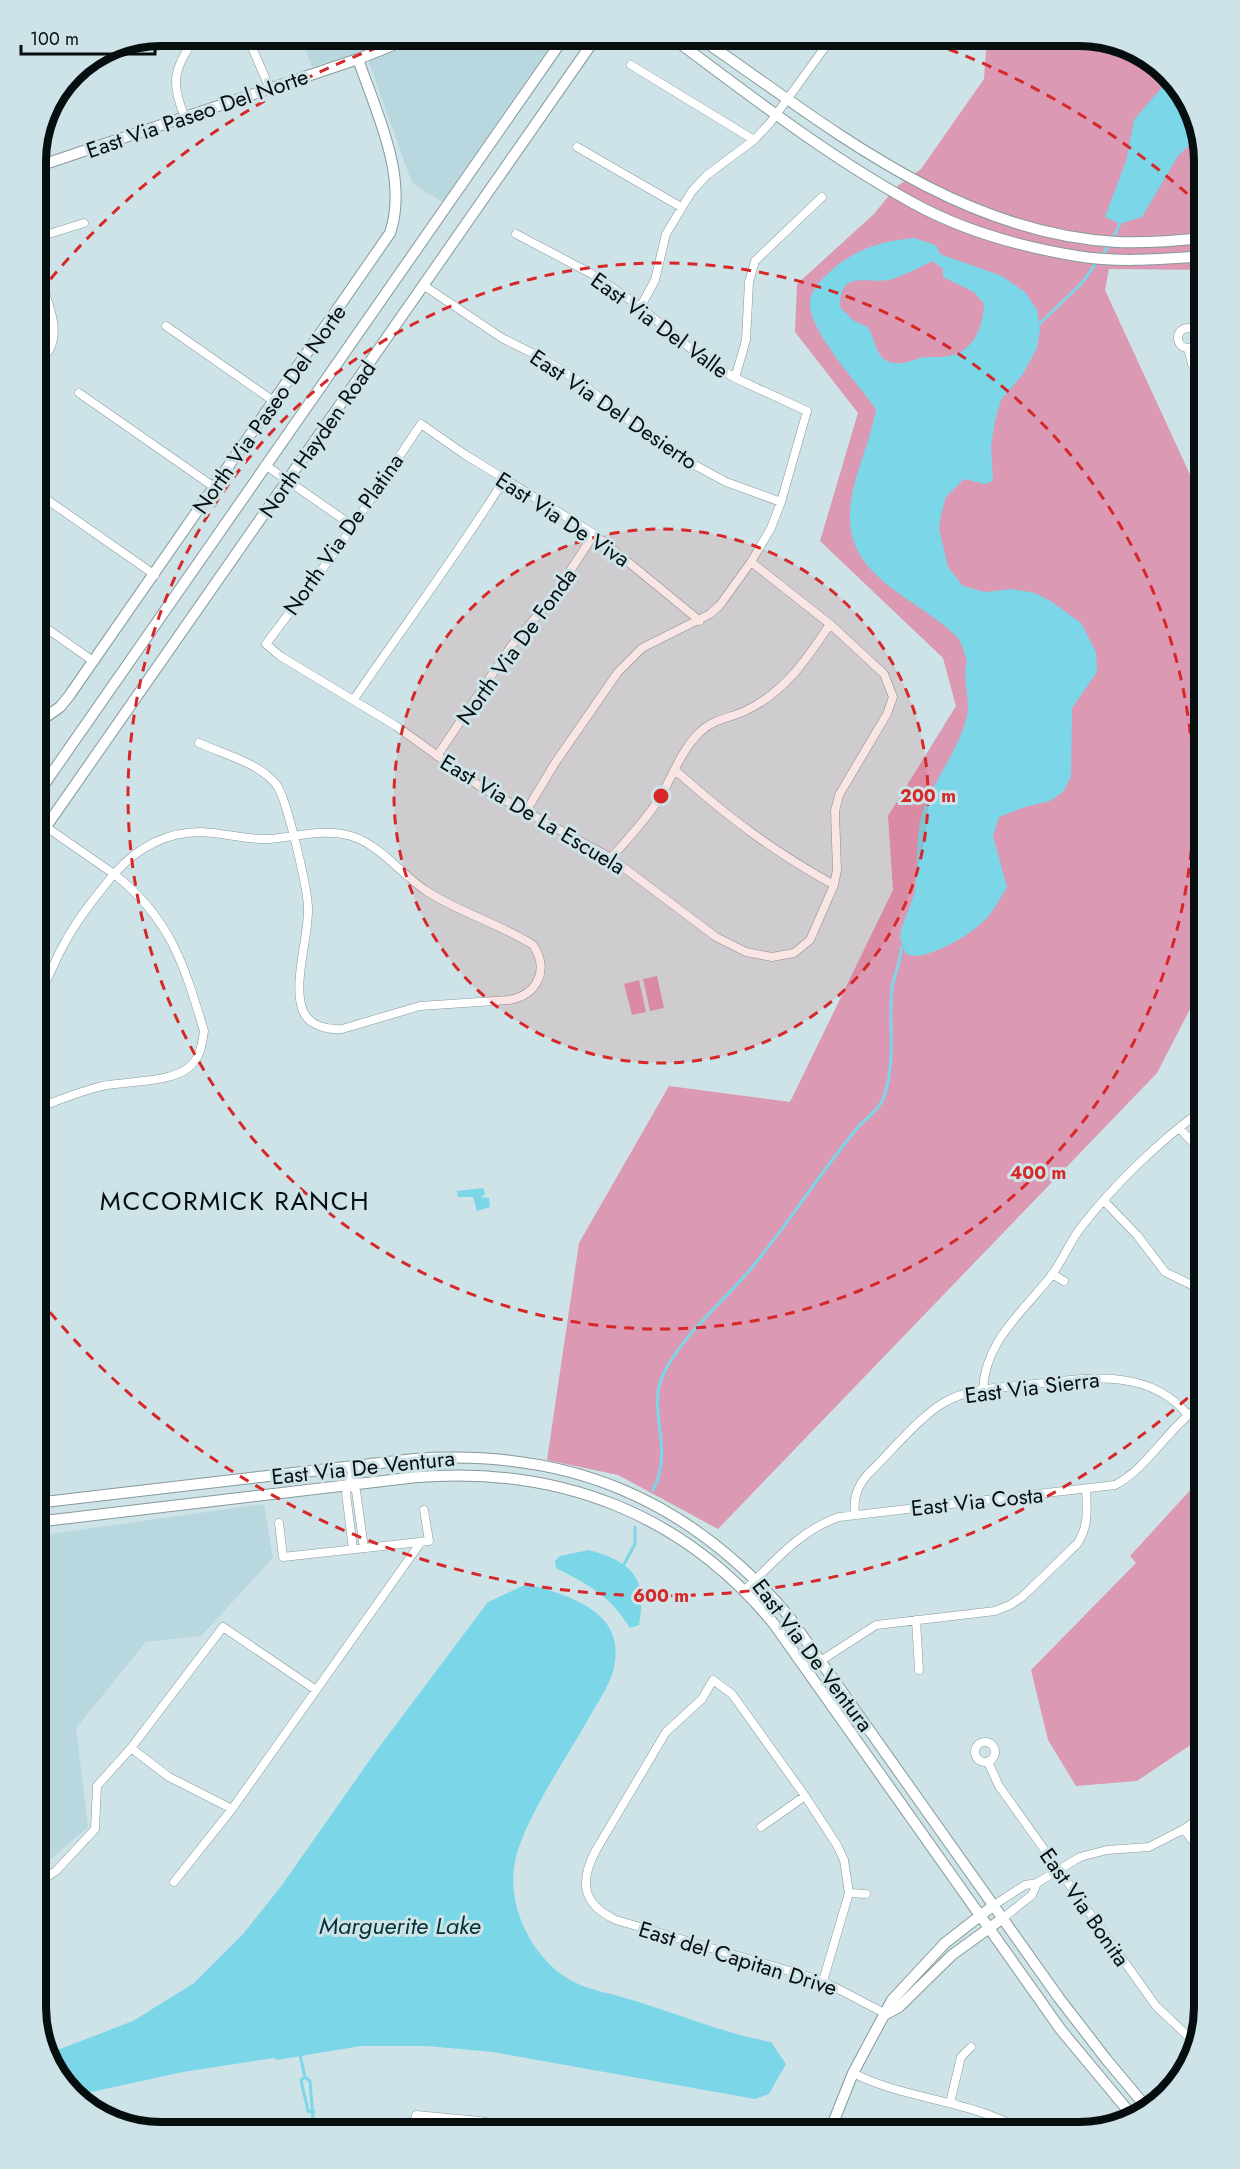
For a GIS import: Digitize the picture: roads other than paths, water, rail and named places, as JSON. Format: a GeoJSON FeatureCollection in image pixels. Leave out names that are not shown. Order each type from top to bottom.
{"type":"FeatureCollection","features":[{"type":"Feature","properties":{"kind":"main road","name":"East Via Paseo Del Norte"},"geometry":{"type":"LineString","coordinates":[[47,163],[388,47]]}},
{"type":"Feature","properties":{"kind":"main road","name":"North Hayden Road"},"geometry":{"type":"LineString","coordinates":[[47,781],[557,47]]}},
{"type":"Feature","properties":{"kind":"main road","name":"North Hayden Road"},"geometry":{"type":"LineString","coordinates":[[47,815],[288,481],[589,47]]}},
{"type":"Feature","properties":{"kind":"main road"},"geometry":{"type":"LineString","coordinates":[[685,47],[850,165],[915,204],[988,234],[1087,257],[1152,260],[1194,257]]}},
{"type":"Feature","properties":{"kind":"main road"},"geometry":{"type":"LineString","coordinates":[[713,47],[861,149],[923,187],[988,215],[1046,231],[1115,242],[1150,243],[1194,239]]}},
{"type":"Feature","properties":{"kind":"main road","name":"North Via Paseo Del Norte"},"geometry":{"type":"LineString","coordinates":[[47,716],[60,707],[155,575],[385,242],[393,224],[397,183],[358,59]]}},
{"type":"Feature","properties":{"kind":"main road","name":"East Via De Ventura"},"geometry":{"type":"LineString","coordinates":[[46,1502],[354,1466],[437,1458],[483,1457],[519,1461],[573,1472],[618,1486],[664,1509],[709,1538],[756,1579],[788,1614],[1093,2043],[1143,2103]]}},
{"type":"Feature","properties":{"kind":"main road","name":"East Via De Ventura"},"geometry":{"type":"LineString","coordinates":[[46,1521],[351,1485],[468,1474],[519,1478],[559,1486],[604,1500],[663,1528],[702,1554],[744,1591],[782,1636],[1081,2056],[1129,2112]]}},
{"type":"Feature","properties":{"kind":"main road"},"geometry":{"type":"LineString","coordinates":[[833,2122],[853,2073],[892,2000],[945,1943],[994,1905]]}},
{"type":"Feature","properties":{"kind":"main road"},"geometry":{"type":"LineString","coordinates":[[886,2014],[899,2007],[952,1954],[1003,1918]]}},
{"type":"Feature","properties":{"kind":"street"},"geometry":{"type":"LineString","coordinates":[[185,117],[176,93],[176,70],[190,47]]}},
{"type":"Feature","properties":{"kind":"street"},"geometry":{"type":"LineString","coordinates":[[253,47],[270,89]]}},
{"type":"Feature","properties":{"kind":"street"},"geometry":{"type":"LineString","coordinates":[[641,306],[655,280],[666,234],[681,207],[708,175],[754,140],[789,99],[825,47]]}},
{"type":"Feature","properties":{"kind":"street"},"geometry":{"type":"LineString","coordinates":[[632,65],[754,140]]}},
{"type":"Feature","properties":{"kind":"street"},"geometry":{"type":"LineString","coordinates":[[577,147],[681,207]]}},
{"type":"Feature","properties":{"kind":"street"},"geometry":{"type":"LineString","coordinates":[[735,378],[746,339],[749,282],[755,261],[822,197]]}},
{"type":"Feature","properties":{"kind":"street"},"geometry":{"type":"LineString","coordinates":[[47,235],[84,223]]}},
{"type":"Feature","properties":{"kind":"street","name":"East Via Del Valle"},"geometry":{"type":"LineString","coordinates":[[516,234],[592,274],[641,306],[700,356],[735,378],[807,411],[781,502]]}},
{"type":"Feature","properties":{"kind":"street","name":"East Via Del Desierto"},"geometry":{"type":"LineString","coordinates":[[423,285],[502,338],[540,357],[577,380],[667,450],[726,482],[781,502]]}},
{"type":"Feature","properties":{"kind":"street"},"geometry":{"type":"LineString","coordinates":[[47,304],[54,326],[54,339],[47,351]]}},
{"type":"Feature","properties":{"kind":"street"},"geometry":{"type":"LineString","coordinates":[[166,326],[275,402]]}},
{"type":"Feature","properties":{"kind":"street"},"geometry":{"type":"LineString","coordinates":[[1188,348],[1194,367]]}},
{"type":"Feature","properties":{"kind":"street"},"geometry":{"type":"LineString","coordinates":[[79,393],[214,487]]}},
{"type":"Feature","properties":{"kind":"street","name":"East Via De Viva"},"geometry":{"type":"LineString","coordinates":[[421,424],[504,480],[594,534],[700,621]]}},
{"type":"Feature","properties":{"kind":"street","name":"North Via De Platina"},"geometry":{"type":"LineString","coordinates":[[266,644],[353,526],[421,424]]}},
{"type":"Feature","properties":{"kind":"street"},"geometry":{"type":"LineString","coordinates":[[265,465],[353,526]]}},
{"type":"Feature","properties":{"kind":"street"},"geometry":{"type":"LineString","coordinates":[[354,699],[400,631],[455,558],[504,480]]}},
{"type":"Feature","properties":{"kind":"street"},"geometry":{"type":"LineString","coordinates":[[47,500],[155,575]]}},
{"type":"Feature","properties":{"kind":"street"},"geometry":{"type":"LineString","coordinates":[[525,813],[555,763],[618,672],[642,648],[667,634],[700,621],[720,605],[751,562],[771,528],[781,502]]}},
{"type":"Feature","properties":{"kind":"street","name":"North Via De Fonda"},"geometry":{"type":"LineString","coordinates":[[437,756],[512,645],[554,596],[594,534]]}},
{"type":"Feature","properties":{"kind":"street"},"geometry":{"type":"LineString","coordinates":[[675,770],[741,827],[784,857],[834,885],[837,870],[835,811],[839,795],[887,714],[893,697],[884,674],[830,624],[751,562]]}},
{"type":"Feature","properties":{"kind":"street"},"geometry":{"type":"LineString","coordinates":[[611,858],[655,806],[690,742],[703,729],[766,700],[791,679],[830,624]]}},
{"type":"Feature","properties":{"kind":"street"},"geometry":{"type":"LineString","coordinates":[[47,629],[93,661]]}},
{"type":"Feature","properties":{"kind":"street","name":"East Via De La Escuela"},"geometry":{"type":"LineString","coordinates":[[266,644],[280,656],[354,699],[525,813],[611,858],[716,937],[746,952],[772,957],[794,953],[810,940],[834,885]]}},
{"type":"Feature","properties":{"kind":"street"},"geometry":{"type":"LineString","coordinates":[[47,983],[63,946],[80,917],[129,857],[151,843],[201,832],[261,839],[293,837],[338,832],[368,844],[425,890],[533,945],[540,960],[540,980],[533,990],[519,998],[420,1006],[342,1029],[329,1030],[314,1024],[304,1014],[299,998],[308,906],[293,837],[282,795],[276,784],[255,768],[200,743]]}},
{"type":"Feature","properties":{"kind":"street"},"geometry":{"type":"LineString","coordinates":[[46,1105],[103,1086],[173,1075],[187,1069],[196,1060],[202,1046],[204,1031],[171,938],[156,913],[139,893],[47,827]]}},
{"type":"Feature","properties":{"kind":"street"},"geometry":{"type":"LineString","coordinates":[[983,1390],[984,1369],[997,1340],[1052,1274],[1071,1241],[1104,1201],[1179,1128],[1194,1117]]}},
{"type":"Feature","properties":{"kind":"street"},"geometry":{"type":"LineString","coordinates":[[1179,1128],[1194,1144]]}},
{"type":"Feature","properties":{"kind":"street"},"geometry":{"type":"LineString","coordinates":[[1104,1201],[1137,1235],[1166,1272],[1194,1286]]}},
{"type":"Feature","properties":{"kind":"street"},"geometry":{"type":"LineString","coordinates":[[1052,1274],[1064,1281]]}},
{"type":"Feature","properties":{"kind":"street","name":"East Via Sierra"},"geometry":{"type":"LineString","coordinates":[[855,1515],[855,1498],[859,1485],[942,1403],[953,1397],[983,1390],[1095,1378],[1122,1378],[1154,1388],[1169,1396],[1188,1415]]}},
{"type":"Feature","properties":{"kind":"street","name":"East Via Costa"},"geometry":{"type":"LineString","coordinates":[[744,1591],[805,1533],[822,1523],[855,1515],[1104,1487],[1123,1480],[1194,1411]]}},
{"type":"Feature","properties":{"kind":"street"},"geometry":{"type":"LineString","coordinates":[[353,1549],[346,1493],[351,1485],[354,1466]]}},
{"type":"Feature","properties":{"kind":"street"},"geometry":{"type":"LineString","coordinates":[[351,1485],[356,1491],[364,1548]]}},
{"type":"Feature","properties":{"kind":"street"},"geometry":{"type":"LineString","coordinates":[[822,1660],[876,1625],[995,1611],[1022,1597],[1077,1544],[1083,1535],[1088,1514],[1086,1489]]}},
{"type":"Feature","properties":{"kind":"street"},"geometry":{"type":"LineString","coordinates":[[279,1523],[283,1557],[429,1541],[424,1510]]}},
{"type":"Feature","properties":{"kind":"street"},"geometry":{"type":"LineString","coordinates":[[174,1882],[232,1809],[420,1542]]}},
{"type":"Feature","properties":{"kind":"street"},"geometry":{"type":"LineString","coordinates":[[916,1620],[920,1670]]}},
{"type":"Feature","properties":{"kind":"street"},"geometry":{"type":"LineString","coordinates":[[46,1877],[56,1871],[94,1829],[97,1786],[131,1748],[223,1627],[316,1690]]}},
{"type":"Feature","properties":{"kind":"street","name":"East del Capitan Drive"},"geometry":{"type":"LineString","coordinates":[[805,1796],[732,1694],[713,1680],[702,1699],[666,1732],[596,1850],[587,1869],[585,1883],[590,1902],[601,1913],[616,1920],[823,1982],[886,2014]]}},
{"type":"Feature","properties":{"kind":"street"},"geometry":{"type":"LineString","coordinates":[[131,1748],[169,1777],[232,1809]]}},
{"type":"Feature","properties":{"kind":"street","name":"East Via Bonita"},"geometry":{"type":"LineString","coordinates":[[988,1762],[999,1786],[1156,2006],[1189,2037]]}},
{"type":"Feature","properties":{"kind":"street"},"geometry":{"type":"LineString","coordinates":[[761,1827],[805,1796],[844,1860],[849,1893],[823,1982]]}},
{"type":"Feature","properties":{"kind":"street"},"geometry":{"type":"LineString","coordinates":[[994,1905],[1024,1886],[1037,1883],[1059,1869],[1093,1853],[1149,1847],[1194,1822]]}},
{"type":"Feature","properties":{"kind":"street"},"geometry":{"type":"LineString","coordinates":[[1184,1829],[1194,1842]]}},
{"type":"Feature","properties":{"kind":"street"},"geometry":{"type":"LineString","coordinates":[[1003,1918],[1032,1894],[1037,1883]]}},
{"type":"Feature","properties":{"kind":"street"},"geometry":{"type":"LineString","coordinates":[[849,1893],[866,1894]]}},
{"type":"Feature","properties":{"kind":"street"},"geometry":{"type":"LineString","coordinates":[[950,2103],[961,2057],[972,2047]]}},
{"type":"Feature","properties":{"kind":"street"},"geometry":{"type":"LineString","coordinates":[[853,2073],[880,2086],[985,2113],[1003,2122]]}},
{"type":"Feature","properties":{"kind":"street"},"geometry":{"type":"LineString","coordinates":[[414,2122],[416,2115],[467,2122]]}},
{"type":"Feature","properties":{"kind":"water"},"geometry":{"type":"Polygon","coordinates":[[[1164,85],[1182,110],[1192,143],[1178,156],[1142,217],[1120,224],[1105,217],[1126,161],[1134,120],[1164,85]]]}},
{"type":"Feature","properties":{"kind":"water"},"geometry":{"type":"Polygon","coordinates":[[[914,238],[936,245],[940,254],[1002,276],[1025,292],[1037,310],[1040,329],[1037,348],[1023,374],[1001,400],[995,421],[991,446],[993,481],[985,484],[964,479],[946,497],[939,529],[948,567],[963,586],[985,592],[1012,589],[1035,593],[1052,602],[1081,623],[1096,652],[1097,672],[1072,708],[1071,777],[1063,792],[1050,801],[999,817],[993,836],[1007,887],[995,908],[986,919],[960,939],[936,951],[914,956],[906,954],[900,938],[915,890],[919,828],[924,808],[966,720],[968,705],[965,668],[967,661],[956,636],[942,623],[891,588],[875,574],[863,559],[854,541],[850,521],[852,494],[876,409],[825,341],[811,313],[810,301],[819,283],[852,255],[871,247],[914,238]],[[932,261],[893,279],[850,282],[841,295],[840,307],[854,321],[868,327],[879,352],[888,361],[902,363],[920,358],[957,354],[971,344],[979,330],[984,304],[974,292],[943,277],[943,269],[932,261]]]}},
{"type":"Feature","properties":{"kind":"water"},"geometry":{"type":"Polygon","coordinates":[[[483,1188],[485,1194],[481,1197],[489,1198],[490,1207],[477,1211],[473,1197],[458,1197],[457,1191],[483,1188]]]}},
{"type":"Feature","properties":{"kind":"water"},"geometry":{"type":"Polygon","coordinates":[[[589,1550],[617,1561],[634,1575],[641,1595],[639,1625],[630,1628],[607,1599],[556,1568],[555,1561],[560,1556],[589,1550]]]}},
{"type":"Feature","properties":{"kind":"water","name":"Marguerite Lake"},"geometry":{"type":"Polygon","coordinates":[[[527,1584],[553,1591],[581,1603],[604,1620],[615,1645],[615,1664],[605,1691],[548,1787],[520,1843],[513,1876],[514,1891],[521,1921],[528,1935],[546,1960],[557,1971],[574,1982],[718,2028],[771,2042],[786,2064],[769,2094],[755,2099],[493,2052],[427,2046],[361,2046],[277,2060],[274,2058],[183,2072],[85,2093],[66,2072],[55,2051],[133,2021],[194,1983],[244,1933],[282,1885],[374,1754],[488,1602],[527,1584]]]}},
{"type":"Feature","properties":{"kind":"waterway"},"geometry":{"type":"LineString","coordinates":[[1113,239],[1121,221]]}},
{"type":"Feature","properties":{"kind":"waterway"},"geometry":{"type":"LineString","coordinates":[[1101,256],[1110,245]]}},
{"type":"Feature","properties":{"kind":"waterway"},"geometry":{"type":"LineString","coordinates":[[1036,327],[1082,283],[1097,262]]}},
{"type":"Feature","properties":{"kind":"waterway"},"geometry":{"type":"LineString","coordinates":[[653,1490],[659,1474],[661,1459],[657,1401],[663,1375],[671,1360],[691,1333],[763,1253],[859,1126],[879,1107],[883,1099],[890,1072],[892,988],[901,948],[906,945]]}},
{"type":"Feature","properties":{"kind":"waterway"},"geometry":{"type":"LineString","coordinates":[[623,1566],[635,1544],[635,1527]]}},
{"type":"Feature","properties":{"kind":"waterway"},"geometry":{"type":"LineString","coordinates":[[300,2055],[305,2077],[310,2081],[313,2122]]}},
{"type":"Feature","properties":{"kind":"waterway"},"geometry":{"type":"LineString","coordinates":[[305,2077],[301,2080],[308,2111],[314,2112]]}},
{"type":"Feature","properties":{"kind":"district","name":"MCCORMICK RANCH"},"geometry":{"type":"Point","coordinates":[235,1201]}}]}
